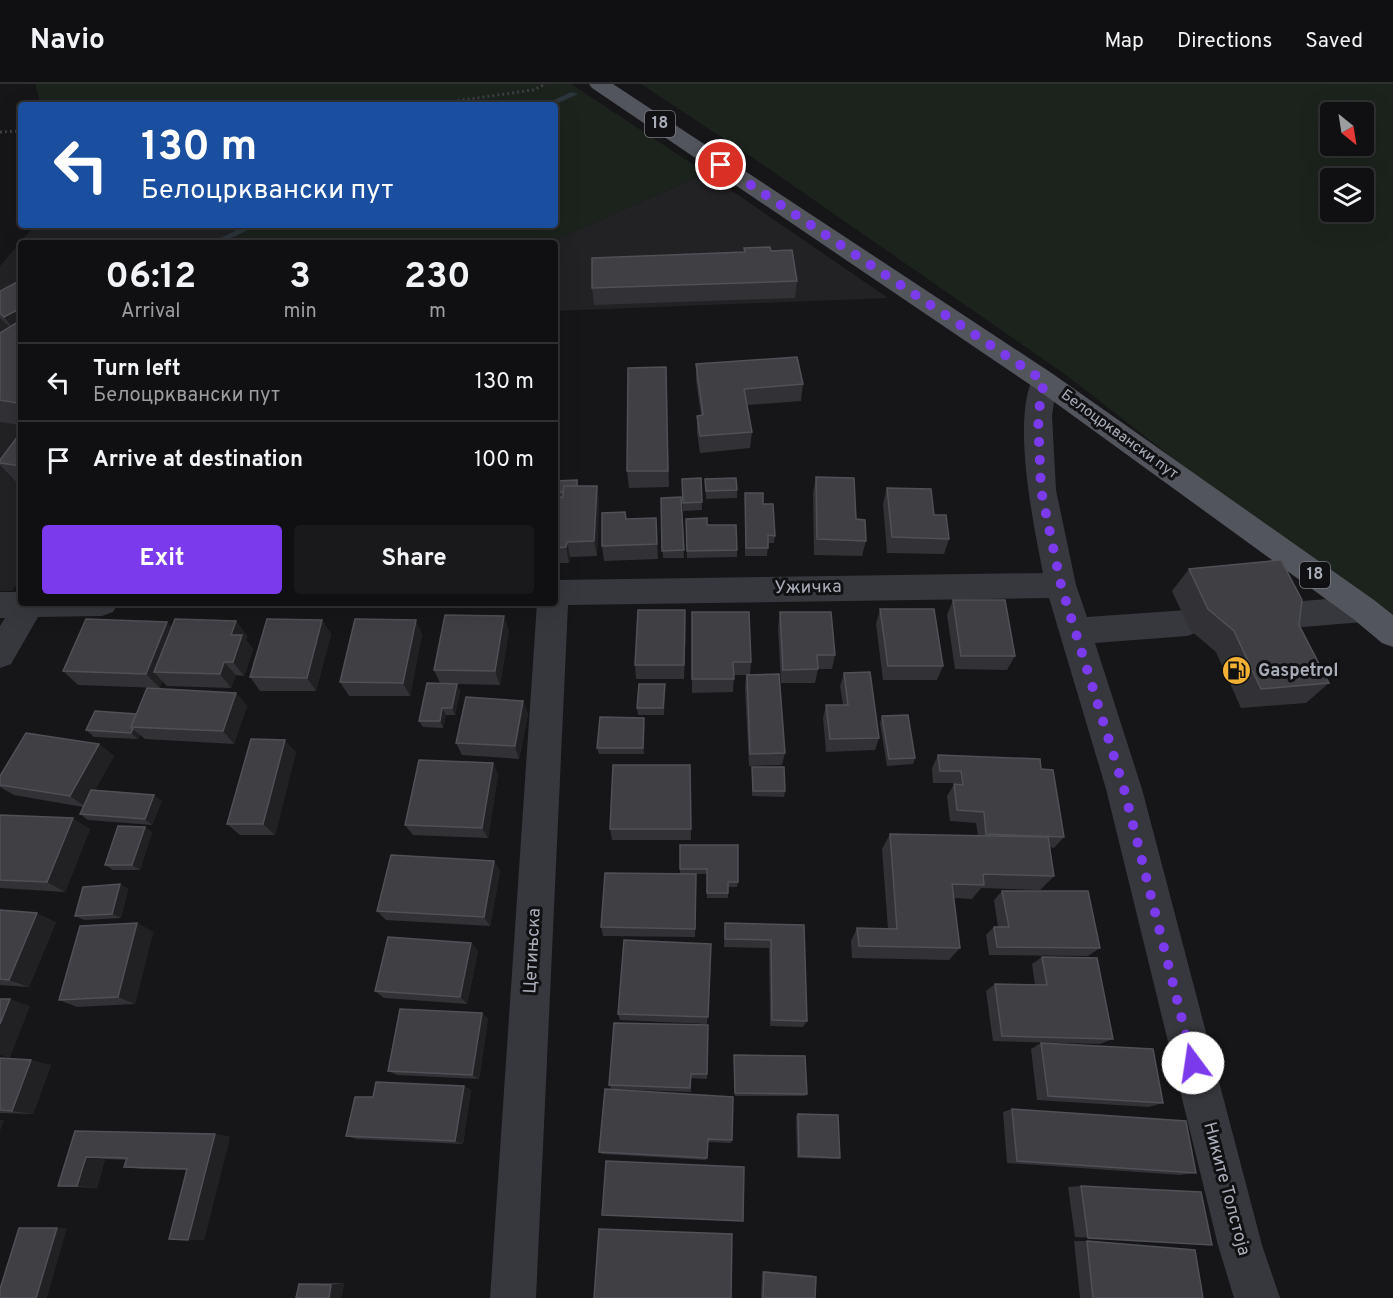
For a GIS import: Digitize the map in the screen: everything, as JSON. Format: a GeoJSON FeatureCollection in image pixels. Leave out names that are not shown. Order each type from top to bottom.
{"type":"FeatureCollection","features":[{"type":"Feature","properties":{"kind":"main road","name":"Белоцрквански пут"},"geometry":{"type":"LineString","coordinates":[[599,84],[1044,381],[1363,609],[1393,634]]}},
{"type":"Feature","properties":{"kind":"street","name":"Никите Толстоја"},"geometry":{"type":"LineString","coordinates":[[1044,381],[1038,416],[1041,490],[1061,585],[1124,789],[1240,1245],[1257,1298]]}},
{"type":"Feature","properties":{"kind":"street","name":"Ужичка"},"geometry":{"type":"LineString","coordinates":[[558,593],[1061,585]]}},
{"type":"Feature","properties":{"kind":"street"},"geometry":{"type":"LineString","coordinates":[[0,654],[14,605]]}},
{"type":"Feature","properties":{"kind":"street","name":"Цетињска"},"geometry":{"type":"LineString","coordinates":[[513,1298],[553,606]]}},
{"type":"Feature","properties":{"kind":"street"},"geometry":{"type":"LineString","coordinates":[[1279,616],[1363,609]]}},
{"type":"Feature","properties":{"kind":"street"},"geometry":{"type":"LineString","coordinates":[[1074,631],[1187,623]]}},
{"type":"Feature","properties":{"kind":"path"},"geometry":{"type":"LineString","coordinates":[[449,102],[533,90],[546,84]]}},
{"type":"Feature","properties":{"kind":"path"},"geometry":{"type":"LineString","coordinates":[[0,132],[18,131]]}},
{"type":"Feature","properties":{"kind":"shaded area"},"geometry":{"type":"Polygon","coordinates":[[[35,84],[571,84],[706,173],[555,240],[237,240],[244,228],[558,228],[558,102],[40,102],[35,84]]]}},
{"type":"Feature","properties":{"kind":"shaded area"},"geometry":{"type":"Polygon","coordinates":[[[641,84],[1393,84],[1393,629],[1066,375],[765,166],[641,84]]]}},
{"type":"Feature","properties":{"kind":"shaded area"},"geometry":{"type":"Polygon","coordinates":[[[706,173],[888,298],[558,311],[558,240],[555,240],[706,173]]]}},
{"type":"Feature","properties":{"kind":"shaded area"},"geometry":{"type":"Polygon","coordinates":[[[32,228],[244,228],[237,240],[22,240],[32,228]]]}},
{"type":"Feature","properties":{"kind":"shaded area"},"geometry":{"type":"Polygon","coordinates":[[[18,245],[18,582],[12,591],[0,591],[0,266],[18,245]]]}},
{"type":"Feature","properties":{"kind":"building"},"geometry":{"type":"Polygon","coordinates":[[[770,247],[771,251],[792,250],[797,281],[592,288],[592,258],[745,252],[744,248],[770,247]]]}},
{"type":"Feature","properties":{"kind":"building"},"geometry":{"type":"Polygon","coordinates":[[[18,282],[18,310],[4,317],[0,313],[0,291],[18,282]]]}},
{"type":"Feature","properties":{"kind":"building"},"geometry":{"type":"Polygon","coordinates":[[[18,322],[17,403],[0,400],[0,333],[18,322]]]}},
{"type":"Feature","properties":{"kind":"building"},"geometry":{"type":"Polygon","coordinates":[[[797,357],[803,384],[744,389],[752,432],[700,436],[697,416],[703,415],[696,364],[797,357]]]}},
{"type":"Feature","properties":{"kind":"building"},"geometry":{"type":"Polygon","coordinates":[[[666,367],[668,471],[627,471],[628,368],[666,367]]]}},
{"type":"Feature","properties":{"kind":"building"},"geometry":{"type":"Polygon","coordinates":[[[18,436],[18,466],[0,463],[18,436]]]}},
{"type":"Feature","properties":{"kind":"building"},"geometry":{"type":"Polygon","coordinates":[[[816,477],[854,478],[856,519],[865,520],[866,541],[817,539],[816,477]]]}},
{"type":"Feature","properties":{"kind":"building"},"geometry":{"type":"Polygon","coordinates":[[[701,478],[702,502],[683,503],[682,479],[701,478]]]}},
{"type":"Feature","properties":{"kind":"building"},"geometry":{"type":"Polygon","coordinates":[[[736,478],[737,490],[706,491],[705,479],[736,478]]]}},
{"type":"Feature","properties":{"kind":"building"},"geometry":{"type":"Polygon","coordinates":[[[577,480],[577,486],[564,486],[563,492],[558,493],[558,481],[577,480]]]}},
{"type":"Feature","properties":{"kind":"building"},"geometry":{"type":"Polygon","coordinates":[[[564,486],[597,486],[594,541],[567,542],[566,547],[558,548],[558,498],[563,497],[564,486]]]}},
{"type":"Feature","properties":{"kind":"building"},"geometry":{"type":"Polygon","coordinates":[[[887,488],[931,489],[934,515],[946,515],[949,539],[892,537],[887,488]]]}},
{"type":"Feature","properties":{"kind":"building"},"geometry":{"type":"Polygon","coordinates":[[[745,493],[763,493],[763,504],[773,504],[775,536],[768,535],[768,548],[746,548],[745,493]]]}},
{"type":"Feature","properties":{"kind":"building"},"geometry":{"type":"Polygon","coordinates":[[[681,497],[684,550],[662,551],[661,498],[681,497]]]}},
{"type":"Feature","properties":{"kind":"building"},"geometry":{"type":"Polygon","coordinates":[[[625,512],[626,519],[656,518],[657,544],[602,546],[602,513],[625,512]]]}},
{"type":"Feature","properties":{"kind":"building"},"geometry":{"type":"Polygon","coordinates":[[[707,518],[707,525],[736,525],[737,550],[687,551],[686,519],[707,518]]]}},
{"type":"Feature","properties":{"kind":"building"},"geometry":{"type":"Polygon","coordinates":[[[1281,560],[1302,600],[1299,625],[1329,683],[1261,689],[1234,631],[1208,609],[1189,569],[1281,560]]]}},
{"type":"Feature","properties":{"kind":"building"},"geometry":{"type":"Polygon","coordinates":[[[953,600],[1005,600],[1015,656],[961,656],[953,600]]]}},
{"type":"Feature","properties":{"kind":"building"},"geometry":{"type":"Polygon","coordinates":[[[880,609],[934,609],[943,666],[888,666],[880,609]]]}},
{"type":"Feature","properties":{"kind":"building"},"geometry":{"type":"Polygon","coordinates":[[[638,610],[685,610],[684,665],[635,665],[638,610]]]}},
{"type":"Feature","properties":{"kind":"building"},"geometry":{"type":"Polygon","coordinates":[[[692,612],[749,612],[751,662],[733,662],[734,679],[692,679],[692,612]]]}},
{"type":"Feature","properties":{"kind":"building"},"geometry":{"type":"Polygon","coordinates":[[[780,612],[831,612],[835,655],[817,655],[818,669],[783,670],[780,612]]]}},
{"type":"Feature","properties":{"kind":"building"},"geometry":{"type":"Polygon","coordinates":[[[445,615],[504,616],[495,671],[434,670],[445,615]]]}},
{"type":"Feature","properties":{"kind":"building"},"geometry":{"type":"Polygon","coordinates":[[[86,619],[167,622],[146,674],[63,671],[86,619]]]}},
{"type":"Feature","properties":{"kind":"building"},"geometry":{"type":"Polygon","coordinates":[[[175,619],[236,621],[231,635],[242,635],[233,662],[224,662],[220,674],[154,672],[175,619]]]}},
{"type":"Feature","properties":{"kind":"building"},"geometry":{"type":"Polygon","coordinates":[[[267,619],[322,620],[307,678],[250,677],[267,619]]]}},
{"type":"Feature","properties":{"kind":"building"},"geometry":{"type":"Polygon","coordinates":[[[355,619],[416,620],[403,683],[340,682],[355,619]]]}},
{"type":"Feature","properties":{"kind":"building"},"geometry":{"type":"Polygon","coordinates":[[[870,672],[879,738],[830,739],[826,705],[848,705],[844,673],[870,672]]]}},
{"type":"Feature","properties":{"kind":"building"},"geometry":{"type":"Polygon","coordinates":[[[779,674],[785,753],[750,754],[747,675],[779,674]]]}},
{"type":"Feature","properties":{"kind":"building"},"geometry":{"type":"Polygon","coordinates":[[[427,683],[457,684],[452,708],[442,708],[440,721],[419,721],[427,683]]]}},
{"type":"Feature","properties":{"kind":"building"},"geometry":{"type":"Polygon","coordinates":[[[639,684],[665,684],[663,708],[637,708],[639,684]]]}},
{"type":"Feature","properties":{"kind":"building"},"geometry":{"type":"Polygon","coordinates":[[[147,688],[236,693],[223,731],[131,727],[147,688]]]}},
{"type":"Feature","properties":{"kind":"building"},"geometry":{"type":"Polygon","coordinates":[[[466,697],[523,701],[515,746],[456,743],[466,697]]]}},
{"type":"Feature","properties":{"kind":"building"},"geometry":{"type":"Polygon","coordinates":[[[95,711],[136,714],[131,733],[86,730],[95,711]]]}},
{"type":"Feature","properties":{"kind":"building"},"geometry":{"type":"Polygon","coordinates":[[[908,715],[915,758],[889,759],[882,716],[908,715]]]}},
{"type":"Feature","properties":{"kind":"building"},"geometry":{"type":"Polygon","coordinates":[[[600,717],[644,718],[643,748],[597,748],[600,717]]]}},
{"type":"Feature","properties":{"kind":"building"},"geometry":{"type":"Polygon","coordinates":[[[26,733],[99,744],[70,796],[0,785],[0,776],[26,733]]]}},
{"type":"Feature","properties":{"kind":"building"},"geometry":{"type":"Polygon","coordinates":[[[251,739],[285,740],[263,824],[227,824],[251,739]]]}},
{"type":"Feature","properties":{"kind":"building"},"geometry":{"type":"Polygon","coordinates":[[[938,755],[1040,759],[1041,769],[1053,770],[1064,837],[986,834],[984,812],[957,810],[954,784],[963,785],[961,771],[940,771],[938,755]]]}},
{"type":"Feature","properties":{"kind":"building"},"geometry":{"type":"Polygon","coordinates":[[[419,760],[493,763],[482,828],[405,825],[419,760]]]}},
{"type":"Feature","properties":{"kind":"building"},"geometry":{"type":"Polygon","coordinates":[[[613,765],[690,765],[691,829],[610,829],[613,765]]]}},
{"type":"Feature","properties":{"kind":"building"},"geometry":{"type":"Polygon","coordinates":[[[752,767],[784,767],[785,791],[753,791],[752,767]]]}},
{"type":"Feature","properties":{"kind":"building"},"geometry":{"type":"Polygon","coordinates":[[[91,790],[154,795],[145,819],[80,814],[91,790]]]}},
{"type":"Feature","properties":{"kind":"building"},"geometry":{"type":"Polygon","coordinates":[[[0,815],[73,818],[47,882],[0,880],[0,815]]]}},
{"type":"Feature","properties":{"kind":"building"},"geometry":{"type":"Polygon","coordinates":[[[118,826],[145,827],[132,865],[105,865],[118,826]]]}},
{"type":"Feature","properties":{"kind":"building"},"geometry":{"type":"Polygon","coordinates":[[[890,834],[1048,837],[1054,876],[983,874],[984,885],[952,884],[960,948],[859,946],[857,928],[897,929],[890,834]]]}},
{"type":"Feature","properties":{"kind":"building"},"geometry":{"type":"Polygon","coordinates":[[[680,845],[738,845],[738,882],[728,882],[728,893],[707,893],[707,869],[680,869],[680,845]]]}},
{"type":"Feature","properties":{"kind":"building"},"geometry":{"type":"Polygon","coordinates":[[[391,855],[494,861],[484,917],[377,911],[391,855]]]}},
{"type":"Feature","properties":{"kind":"building"},"geometry":{"type":"Polygon","coordinates":[[[605,873],[696,874],[695,929],[601,927],[605,873]]]}},
{"type":"Feature","properties":{"kind":"building"},"geometry":{"type":"Polygon","coordinates":[[[120,884],[112,914],[75,916],[83,887],[120,884]]]}},
{"type":"Feature","properties":{"kind":"building"},"geometry":{"type":"Polygon","coordinates":[[[1002,891],[1088,891],[1100,948],[997,947],[994,927],[1009,927],[1002,891]]]}},
{"type":"Feature","properties":{"kind":"building"},"geometry":{"type":"Polygon","coordinates":[[[0,910],[37,913],[9,980],[0,979],[0,910]]]}},
{"type":"Feature","properties":{"kind":"building"},"geometry":{"type":"Polygon","coordinates":[[[137,923],[118,997],[59,1000],[80,926],[137,923]]]}},
{"type":"Feature","properties":{"kind":"building"},"geometry":{"type":"Polygon","coordinates":[[[725,923],[804,925],[807,1021],[772,1020],[771,940],[725,939],[725,923]]]}},
{"type":"Feature","properties":{"kind":"building"},"geometry":{"type":"Polygon","coordinates":[[[388,937],[471,943],[460,997],[375,991],[388,937]]]}},
{"type":"Feature","properties":{"kind":"building"},"geometry":{"type":"Polygon","coordinates":[[[624,940],[711,944],[708,1017],[618,1014],[624,940]]]}},
{"type":"Feature","properties":{"kind":"building"},"geometry":{"type":"Polygon","coordinates":[[[1042,957],[1097,958],[1113,1039],[1002,1036],[995,984],[1047,985],[1042,957]]]}},
{"type":"Feature","properties":{"kind":"building"},"geometry":{"type":"Polygon","coordinates":[[[0,999],[10,999],[0,1024],[0,999]]]}},
{"type":"Feature","properties":{"kind":"building"},"geometry":{"type":"Polygon","coordinates":[[[400,1009],[482,1013],[472,1075],[388,1071],[400,1009]]]}},
{"type":"Feature","properties":{"kind":"building"},"geometry":{"type":"Polygon","coordinates":[[[614,1023],[708,1025],[707,1074],[691,1074],[690,1088],[609,1085],[614,1023]]]}},
{"type":"Feature","properties":{"kind":"building"},"geometry":{"type":"Polygon","coordinates":[[[1041,1043],[1153,1049],[1163,1103],[1048,1096],[1041,1043]]]}},
{"type":"Feature","properties":{"kind":"building"},"geometry":{"type":"Polygon","coordinates":[[[734,1055],[805,1056],[807,1094],[735,1093],[734,1055]]]}},
{"type":"Feature","properties":{"kind":"building"},"geometry":{"type":"Polygon","coordinates":[[[0,1058],[31,1060],[12,1111],[0,1110],[0,1058]]]}},
{"type":"Feature","properties":{"kind":"building"},"geometry":{"type":"Polygon","coordinates":[[[376,1082],[464,1086],[455,1141],[346,1136],[355,1097],[373,1097],[376,1082]]]}},
{"type":"Feature","properties":{"kind":"building"},"geometry":{"type":"Polygon","coordinates":[[[605,1089],[733,1097],[732,1140],[708,1139],[707,1158],[599,1152],[605,1089]]]}},
{"type":"Feature","properties":{"kind":"building"},"geometry":{"type":"Polygon","coordinates":[[[1012,1109],[1186,1121],[1196,1173],[1017,1161],[1012,1109]]]}},
{"type":"Feature","properties":{"kind":"building"},"geometry":{"type":"Polygon","coordinates":[[[798,1114],[838,1115],[840,1158],[799,1156],[798,1114]]]}},
{"type":"Feature","properties":{"kind":"building"},"geometry":{"type":"Polygon","coordinates":[[[75,1131],[215,1134],[188,1240],[169,1239],[187,1169],[124,1167],[127,1158],[86,1157],[77,1186],[58,1186],[75,1131]]]}},
{"type":"Feature","properties":{"kind":"building"},"geometry":{"type":"Polygon","coordinates":[[[606,1161],[744,1167],[743,1221],[602,1215],[606,1161]]]}},
{"type":"Feature","properties":{"kind":"building"},"geometry":{"type":"Polygon","coordinates":[[[1081,1186],[1201,1192],[1212,1245],[1088,1238],[1081,1186]]]}},
{"type":"Feature","properties":{"kind":"building"},"geometry":{"type":"Polygon","coordinates":[[[19,1228],[57,1228],[36,1298],[0,1298],[0,1289],[19,1228]]]}},
{"type":"Feature","properties":{"kind":"building"},"geometry":{"type":"Polygon","coordinates":[[[599,1229],[732,1234],[731,1298],[594,1298],[599,1229]]]}},
{"type":"Feature","properties":{"kind":"building"},"geometry":{"type":"Polygon","coordinates":[[[1087,1241],[1195,1250],[1203,1298],[1093,1298],[1087,1241]]]}},
{"type":"Feature","properties":{"kind":"building"},"geometry":{"type":"Polygon","coordinates":[[[764,1272],[816,1277],[815,1298],[763,1298],[764,1272]]]}},
{"type":"Feature","properties":{"kind":"building"},"geometry":{"type":"Polygon","coordinates":[[[299,1284],[331,1285],[329,1298],[296,1298],[299,1284]]]}},
{"type":"Feature","properties":{"kind":"waterway"},"geometry":{"type":"LineString","coordinates":[[554,102],[574,94]]}},
{"type":"Feature","properties":{"kind":"waterway"},"geometry":{"type":"LineString","coordinates":[[221,240],[247,228]]}},
{"type":"Feature","properties":{"kind":"place","name":"Gaspetrol"},"geometry":{"type":"Point","coordinates":[1237,671]}},
{"type":"Feature","properties":{"kind":"route"},"geometry":{"type":"LineString","coordinates":[[721,165],[1044,381],[1038,416],[1041,490],[1061,585],[1124,789],[1193,1063]]}}]}
